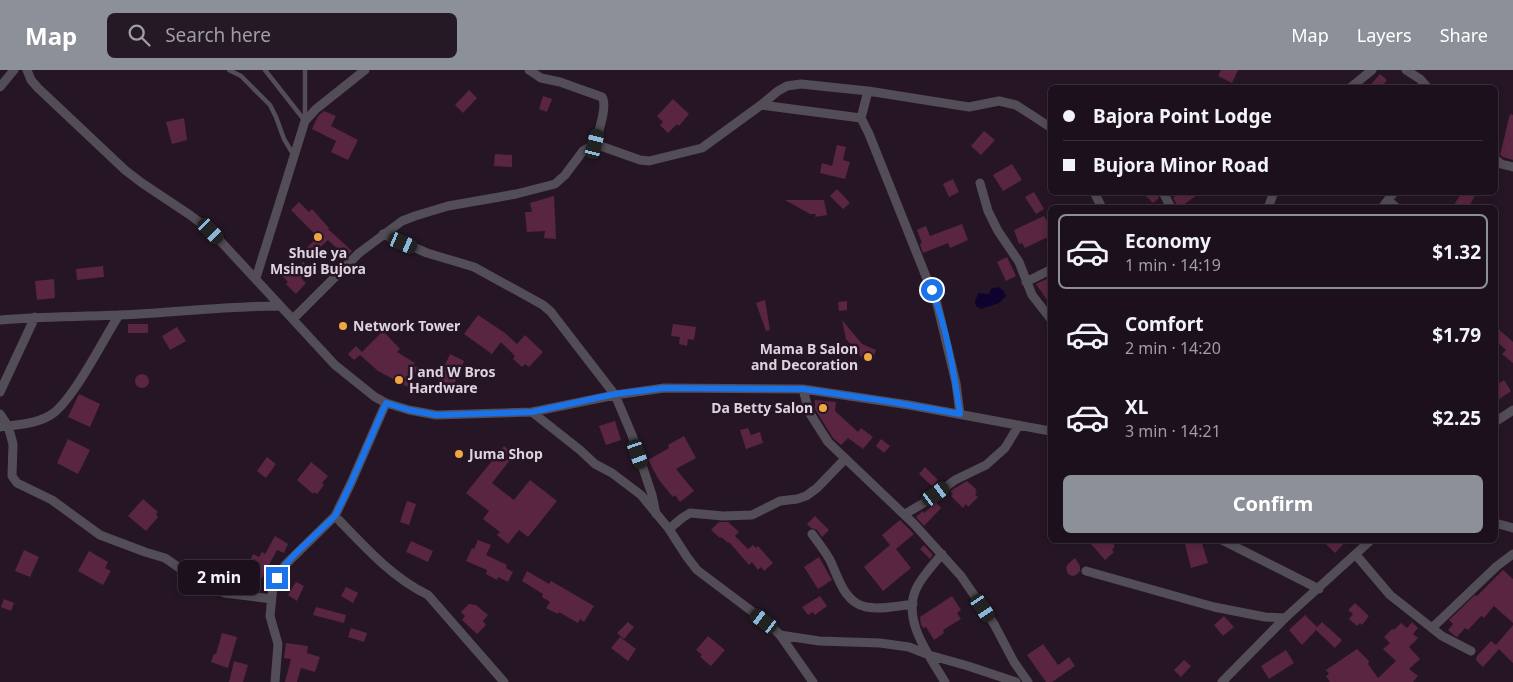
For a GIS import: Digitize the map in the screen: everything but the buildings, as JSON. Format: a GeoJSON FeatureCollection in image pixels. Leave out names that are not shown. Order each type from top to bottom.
{"type":"FeatureCollection","features":[{"type":"Feature","properties":{"kind":"street"},"geometry":{"type":"LineString","coordinates":[[0,87],[14,70]]}},
{"type":"Feature","properties":{"kind":"street"},"geometry":{"type":"LineString","coordinates":[[27,70],[31,80],[38,88],[125,170],[211,231],[336,365],[367,392],[386,403],[436,415],[532,412],[615,394],[664,388],[803,389],[892,402],[1048,431]]}},
{"type":"Feature","properties":{"kind":"street"},"geometry":{"type":"LineString","coordinates":[[256,278],[305,122],[316,109],[364,70]]}},
{"type":"Feature","properties":{"kind":"street"},"geometry":{"type":"LineString","coordinates":[[293,319],[346,266],[383,234],[402,221],[423,213],[469,201],[516,194],[555,184],[565,175],[583,151],[595,144],[604,100],[591,93],[560,82],[541,78],[529,70]]}},
{"type":"Feature","properties":{"kind":"street"},"geometry":{"type":"LineString","coordinates":[[1354,85],[1372,70]]}},
{"type":"Feature","properties":{"kind":"street"},"geometry":{"type":"LineString","coordinates":[[1406,70],[1425,85]]}},
{"type":"Feature","properties":{"kind":"street"},"geometry":{"type":"LineString","coordinates":[[595,144],[640,160],[658,160],[702,148],[778,91],[788,86],[801,84],[969,107],[999,101],[1016,105],[1048,126]]}},
{"type":"Feature","properties":{"kind":"street"},"geometry":{"type":"LineString","coordinates":[[868,92],[862,118],[937,304],[956,383],[960,414]]}},
{"type":"Feature","properties":{"kind":"street"},"geometry":{"type":"LineString","coordinates":[[761,105],[862,118]]}},
{"type":"Feature","properties":{"kind":"street"},"geometry":{"type":"LineString","coordinates":[[1498,162],[1513,168]]}},
{"type":"Feature","properties":{"kind":"street"},"geometry":{"type":"LineString","coordinates":[[980,183],[988,211],[998,231],[1018,262],[1036,301],[1048,316]]}},
{"type":"Feature","properties":{"kind":"street"},"geometry":{"type":"LineString","coordinates":[[383,234],[427,253],[474,267],[543,305],[551,312],[615,394],[641,463],[656,514]]}},
{"type":"Feature","properties":{"kind":"street"},"geometry":{"type":"LineString","coordinates":[[1026,282],[1048,271]]}},
{"type":"Feature","properties":{"kind":"street"},"geometry":{"type":"LineString","coordinates":[[0,320],[279,306]]}},
{"type":"Feature","properties":{"kind":"street"},"geometry":{"type":"LineString","coordinates":[[4,427],[25,424],[48,417],[60,408],[73,392],[119,315]]}},
{"type":"Feature","properties":{"kind":"street"},"geometry":{"type":"LineString","coordinates":[[0,392],[35,317]]}},
{"type":"Feature","properties":{"kind":"street"},"geometry":{"type":"LineString","coordinates":[[803,389],[809,412],[828,442],[905,514],[962,576],[994,624],[1014,662],[1028,682]]}},
{"type":"Feature","properties":{"kind":"street"},"geometry":{"type":"LineString","coordinates":[[276,682],[278,644],[270,616],[273,586],[285,565],[335,516],[386,403]]}},
{"type":"Feature","properties":{"kind":"street"},"geometry":{"type":"LineString","coordinates":[[1498,420],[1513,410]]}},
{"type":"Feature","properties":{"kind":"street"},"geometry":{"type":"LineString","coordinates":[[532,412],[595,464],[612,473],[641,495],[669,529],[686,557],[697,570],[770,625],[780,635],[813,682]]}},
{"type":"Feature","properties":{"kind":"street"},"geometry":{"type":"LineString","coordinates":[[0,414],[14,448],[12,476],[18,484],[48,497],[100,535],[165,558],[214,589],[271,599]]}},
{"type":"Feature","properties":{"kind":"street"},"geometry":{"type":"LineString","coordinates":[[905,514],[956,480],[986,465],[1005,448],[1019,425]]}},
{"type":"Feature","properties":{"kind":"street"},"geometry":{"type":"LineString","coordinates":[[669,529],[690,513],[723,516],[752,515],[780,501],[806,496],[817,488],[845,459]]}},
{"type":"Feature","properties":{"kind":"street"},"geometry":{"type":"LineString","coordinates":[[335,516],[387,568],[413,587],[428,595],[504,682]]}},
{"type":"Feature","properties":{"kind":"street"},"geometry":{"type":"LineString","coordinates":[[1498,525],[1513,528]]}},
{"type":"Feature","properties":{"kind":"street"},"geometry":{"type":"LineString","coordinates":[[812,534],[830,559],[840,585],[856,602],[864,607],[881,608],[913,604]]}},
{"type":"Feature","properties":{"kind":"street"},"geometry":{"type":"LineString","coordinates":[[1228,543],[1319,589]]}},
{"type":"Feature","properties":{"kind":"street"},"geometry":{"type":"LineString","coordinates":[[1222,682],[1285,618],[1368,543]]}},
{"type":"Feature","properties":{"kind":"street"},"geometry":{"type":"LineString","coordinates":[[942,554],[924,576],[916,590],[913,604],[913,619],[929,655],[945,682]]}},
{"type":"Feature","properties":{"kind":"street"},"geometry":{"type":"LineString","coordinates":[[1432,628],[1497,566],[1513,554]]}},
{"type":"Feature","properties":{"kind":"street"},"geometry":{"type":"LineString","coordinates":[[1356,555],[1390,595],[1432,628],[1471,651]]}},
{"type":"Feature","properties":{"kind":"street"},"geometry":{"type":"LineString","coordinates":[[1086,571],[1214,607],[1285,618]]}},
{"type":"Feature","properties":{"kind":"street"},"geometry":{"type":"LineString","coordinates":[[780,635],[819,641],[880,643],[909,647],[1016,682]]}},
{"type":"Feature","properties":{"kind":"lane"},"geometry":{"type":"LineString","coordinates":[[229,70],[240,76],[270,105],[284,139],[294,155]]}},
{"type":"Feature","properties":{"kind":"lane"},"geometry":{"type":"LineString","coordinates":[[266,70],[305,122]]}},
{"type":"Feature","properties":{"kind":"lane"},"geometry":{"type":"LineString","coordinates":[[305,70],[305,122]]}},
{"type":"Feature","properties":{"kind":"shaded area"},"geometry":{"type":"Polygon","coordinates":[[[998,287],[1003,290],[1006,296],[999,303],[981,309],[976,306],[975,302],[978,293],[989,294],[991,289],[998,287]]]}},
{"type":"Feature","properties":{"kind":"place","name":"Shule ya Msingi Bujora"},"geometry":{"type":"Point","coordinates":[318,237]}},
{"type":"Feature","properties":{"kind":"place","name":"Network Tower"},"geometry":{"type":"Point","coordinates":[343,326]}},
{"type":"Feature","properties":{"kind":"place","name":"Mama B Salon and Decoration"},"geometry":{"type":"Point","coordinates":[868,357]}},
{"type":"Feature","properties":{"kind":"place","name":"J and W Bros Hardware"},"geometry":{"type":"Point","coordinates":[399,380]}},
{"type":"Feature","properties":{"kind":"place","name":"Da Betty Salon"},"geometry":{"type":"Point","coordinates":[823,408]}},
{"type":"Feature","properties":{"kind":"place","name":"Juma Shop"},"geometry":{"type":"Point","coordinates":[459,454]}},
{"type":"Feature","properties":{"kind":"route"},"geometry":{"type":"LineString","coordinates":[[277,578],[295,554],[335,516],[386,403],[420,413],[436,415],[532,412],[596,400],[615,394],[664,388],[803,389],[857,396],[960,414],[950,355],[932,290]]}}]}
